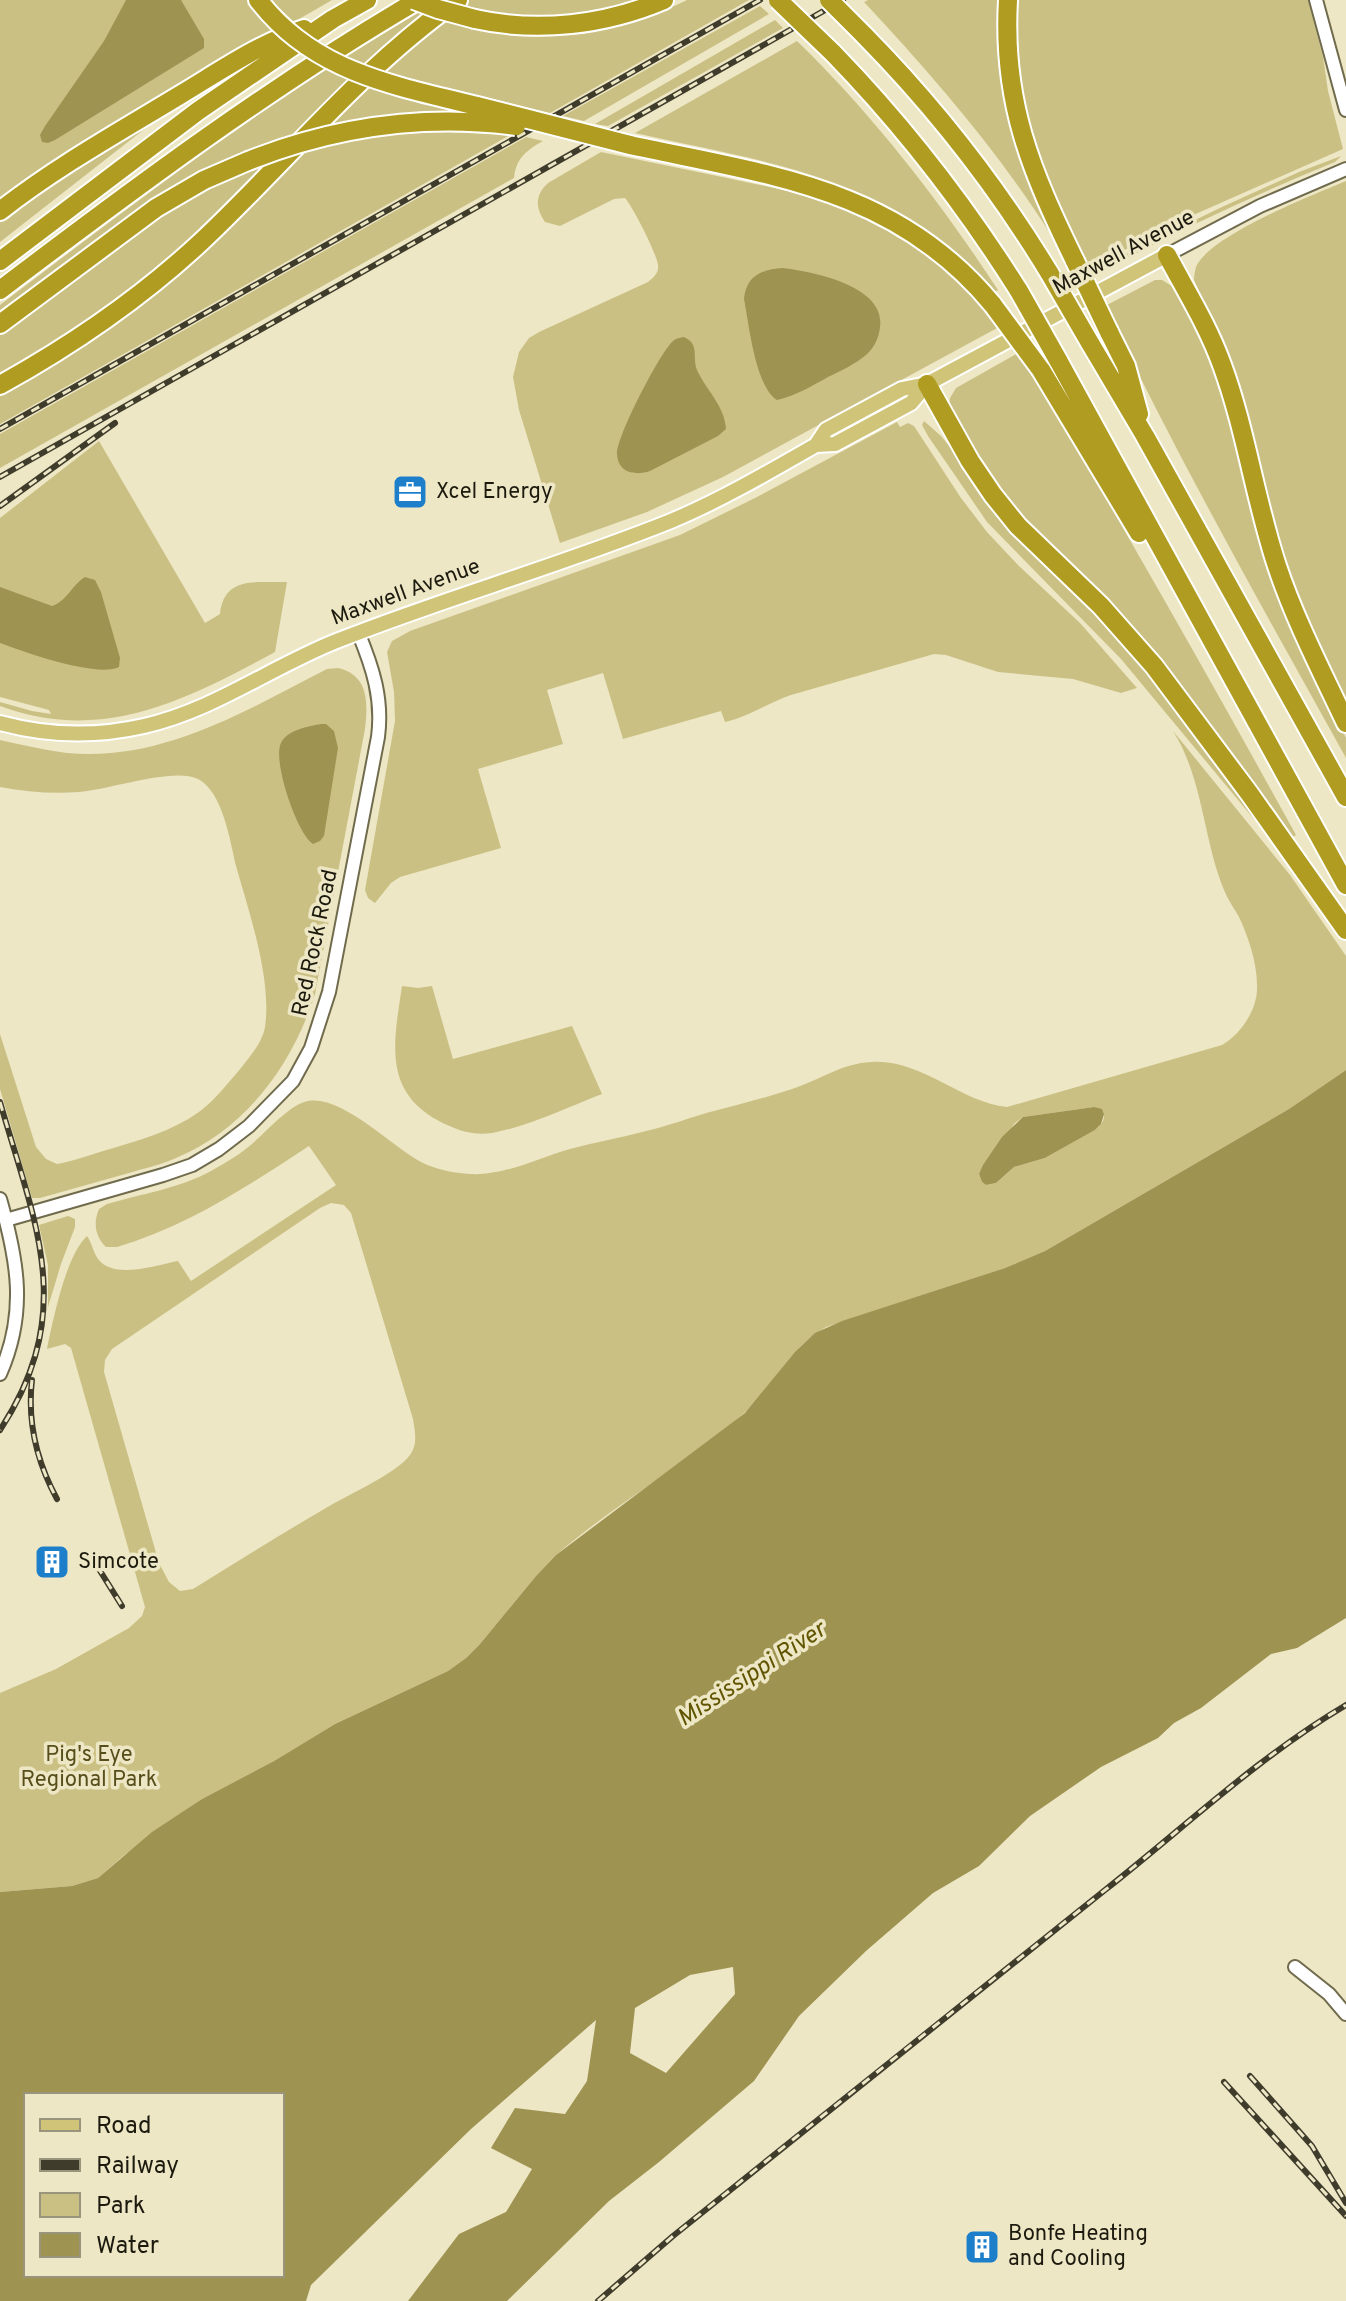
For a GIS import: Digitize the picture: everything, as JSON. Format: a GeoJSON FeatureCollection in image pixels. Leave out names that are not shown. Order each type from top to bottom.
{"type":"FeatureCollection","features":[{"type":"Feature","properties":{"kind":"highway"},"geometry":{"type":"LineString","coordinates":[[0,261],[149,147],[333,19],[367,0]]}},
{"type":"Feature","properties":{"kind":"highway"},"geometry":{"type":"LineString","coordinates":[[0,290],[194,144],[416,0],[448,13],[527,26],[575,24],[623,15],[664,0]]}},
{"type":"Feature","properties":{"kind":"highway"},"geometry":{"type":"LineString","coordinates":[[0,385],[82,337],[154,283],[205,238],[380,63],[458,0]]}},
{"type":"Feature","properties":{"kind":"highway"},"geometry":{"type":"LineString","coordinates":[[778,0],[893,118],[979,230],[1019,291],[1346,885]]}},
{"type":"Feature","properties":{"kind":"highway"},"geometry":{"type":"LineString","coordinates":[[832,0],[906,79],[964,150],[1050,274],[1145,436],[1346,797]]}},
{"type":"Feature","properties":{"kind":"highway"},"geometry":{"type":"LineString","coordinates":[[1008,0],[1009,65],[1022,134],[1042,192],[1126,366],[1145,436]]}},
{"type":"Feature","properties":{"kind":"highway"},"geometry":{"type":"LineString","coordinates":[[263,6],[310,49],[360,75],[630,145],[792,180],[863,205],[900,225],[967,277],[993,305],[1041,370],[1139,533],[1231,677]]}},
{"type":"Feature","properties":{"kind":"highway"},"geometry":{"type":"LineString","coordinates":[[0,211],[91,149],[241,59],[281,36],[333,19]]}},
{"type":"Feature","properties":{"kind":"highway"},"geometry":{"type":"LineString","coordinates":[[0,324],[166,202],[204,180],[284,148],[336,133],[418,122],[457,121],[503,124],[630,145]]}},
{"type":"Feature","properties":{"kind":"highway"},"geometry":{"type":"LineString","coordinates":[[1167,255],[1218,356],[1234,404],[1278,570],[1297,619],[1346,723]]}},
{"type":"Feature","properties":{"kind":"highway"},"geometry":{"type":"LineString","coordinates":[[927,384],[970,461],[1002,506],[1027,535],[1101,606],[1173,690],[1346,930]]}},
{"type":"Feature","properties":{"kind":"main road","name":"Maxwell Avenue"},"geometry":{"type":"LineString","coordinates":[[0,723],[42,732],[77,734],[112,732],[178,717],[358,632],[670,521],[739,488],[816,445],[835,444],[911,403],[927,384],[1167,255]]}},
{"type":"Feature","properties":{"kind":"street"},"geometry":{"type":"LineString","coordinates":[[1316,0],[1346,110]]}},
{"type":"Feature","properties":{"kind":"street","name":"Maxwell Avenue"},"geometry":{"type":"LineString","coordinates":[[1167,255],[1267,203],[1346,169]]}},
{"type":"Feature","properties":{"kind":"street","name":"Red Rock Road"},"geometry":{"type":"LineString","coordinates":[[6,1220],[192,1165],[249,1126],[299,1072],[316,1034],[329,992],[380,724],[377,685],[358,632]]}},
{"type":"Feature","properties":{"kind":"street"},"geometry":{"type":"LineString","coordinates":[[0,1199],[16,1264],[18,1295],[11,1345],[0,1374]]}},
{"type":"Feature","properties":{"kind":"street"},"geometry":{"type":"LineString","coordinates":[[1295,1967],[1329,1994],[1346,2014]]}},
{"type":"Feature","properties":{"kind":"green space"},"geometry":{"type":"Polygon","coordinates":[[[0,0],[248,0],[277,32],[0,205],[0,0]]]}},
{"type":"Feature","properties":{"kind":"green space"},"geometry":{"type":"Polygon","coordinates":[[[271,0],[332,0],[294,22],[271,0]]]}},
{"type":"Feature","properties":{"kind":"green space"},"geometry":{"type":"Polygon","coordinates":[[[466,0],[647,0],[570,18],[503,14],[459,5],[466,0]]]}},
{"type":"Feature","properties":{"kind":"green space"},"geometry":{"type":"Polygon","coordinates":[[[687,0],[749,0],[550,113],[378,71],[441,18],[498,33],[553,36],[622,25],[687,0]]]}},
{"type":"Feature","properties":{"kind":"green space"},"geometry":{"type":"Polygon","coordinates":[[[1000,0],[999,25],[1056,236],[1053,238],[964,116],[864,2],[1000,0]]]}},
{"type":"Feature","properties":{"kind":"green space"},"geometry":{"type":"Polygon","coordinates":[[[1017,0],[1308,0],[1343,149],[1182,220],[1088,269],[1047,186],[1026,123],[1014,50],[1017,0]]]}},
{"type":"Feature","properties":{"kind":"green space"},"geometry":{"type":"Polygon","coordinates":[[[760,6],[769,14],[584,121],[563,116],[760,6]]]}},
{"type":"Feature","properties":{"kind":"green space"},"geometry":{"type":"Polygon","coordinates":[[[421,11],[431,15],[368,67],[345,57],[421,11]]]}},
{"type":"Feature","properties":{"kind":"green space"},"geometry":{"type":"Polygon","coordinates":[[[775,20],[783,28],[608,126],[595,124],[775,20]]]}},
{"type":"Feature","properties":{"kind":"green space"},"geometry":{"type":"Polygon","coordinates":[[[797,41],[853,99],[904,160],[998,290],[993,293],[930,234],[862,194],[788,168],[635,133],[797,41]]]}},
{"type":"Feature","properties":{"kind":"green space"},"geometry":{"type":"Polygon","coordinates":[[[328,68],[353,81],[301,134],[259,148],[0,316],[0,305],[203,153],[328,68]]]}},
{"type":"Feature","properties":{"kind":"green space"},"geometry":{"type":"Polygon","coordinates":[[[363,84],[466,111],[465,114],[373,118],[319,129],[363,84]]]}},
{"type":"Feature","properties":{"kind":"green space"},"geometry":{"type":"Polygon","coordinates":[[[153,117],[156,120],[0,242],[0,220],[153,117]]]}},
{"type":"Feature","properties":{"kind":"green space"},"geometry":{"type":"Polygon","coordinates":[[[429,131],[510,135],[0,424],[0,396],[86,344],[168,285],[165,281],[294,153],[362,138],[429,131]]]}},
{"type":"Feature","properties":{"kind":"green space"},"geometry":{"type":"Polygon","coordinates":[[[526,137],[543,141],[523,155],[514,178],[0,468],[0,434],[526,137]]]}},
{"type":"Feature","properties":{"kind":"green space"},"geometry":{"type":"Polygon","coordinates":[[[601,152],[790,192],[851,211],[893,233],[932,260],[999,327],[723,477],[647,512],[560,543],[519,410],[513,377],[519,352],[529,338],[539,332],[648,282],[656,275],[658,268],[649,241],[625,198],[614,199],[560,226],[545,222],[542,217],[538,202],[548,183],[601,152]]]}},
{"type":"Feature","properties":{"kind":"green space"},"geometry":{"type":"Polygon","coordinates":[[[1341,156],[1335,162],[1212,216],[1092,277],[1090,274],[1222,207],[1341,156]]]}},
{"type":"Feature","properties":{"kind":"green space"},"geometry":{"type":"Polygon","coordinates":[[[276,159],[143,287],[0,378],[0,331],[147,221],[209,187],[276,159]]]}},
{"type":"Feature","properties":{"kind":"green space"},"geometry":{"type":"Polygon","coordinates":[[[1346,181],[1346,707],[1302,612],[1281,552],[1237,380],[1194,280],[1196,267],[1221,242],[1264,217],[1346,181]]]}},
{"type":"Feature","properties":{"kind":"green space"},"geometry":{"type":"Polygon","coordinates":[[[1155,280],[1172,286],[1189,313],[1215,371],[1300,641],[1346,738],[1346,758],[1192,477],[1105,306],[1155,280]]]}},
{"type":"Feature","properties":{"kind":"green space"},"geometry":{"type":"Polygon","coordinates":[[[1018,353],[1078,446],[1235,725],[1296,835],[1290,839],[1018,513],[986,471],[949,406],[956,388],[1018,353]]]}},
{"type":"Feature","properties":{"kind":"green space"},"geometry":{"type":"Polygon","coordinates":[[[924,421],[941,436],[1122,642],[1266,828],[1263,830],[1121,659],[987,522],[928,436],[922,425],[924,421]]]}},
{"type":"Feature","properties":{"kind":"green space"},"geometry":{"type":"Polygon","coordinates":[[[897,422],[900,427],[908,423],[914,426],[987,532],[1080,623],[1137,688],[1121,693],[1073,679],[998,672],[934,654],[791,695],[733,720],[725,722],[721,711],[623,739],[603,673],[547,690],[563,744],[478,769],[501,848],[400,877],[375,903],[368,898],[365,890],[395,721],[387,652],[392,641],[410,631],[680,535],[897,422]]]}},
{"type":"Feature","properties":{"kind":"green space"},"geometry":{"type":"Polygon","coordinates":[[[99,441],[205,623],[220,614],[223,601],[235,587],[254,582],[287,582],[275,652],[176,700],[109,718],[74,720],[38,717],[0,706],[0,702],[51,714],[49,710],[0,697],[0,518],[99,441]]]}},
{"type":"Feature","properties":{"kind":"green space"},"geometry":{"type":"Polygon","coordinates":[[[338,668],[356,677],[361,684],[366,700],[365,729],[315,994],[294,1045],[264,1091],[245,1112],[201,1145],[159,1165],[32,1198],[0,1089],[0,1034],[36,1147],[46,1159],[57,1164],[156,1134],[189,1119],[205,1107],[256,1049],[265,1027],[265,988],[258,946],[228,831],[207,785],[187,776],[173,776],[79,792],[40,792],[0,787],[0,740],[67,753],[102,754],[136,749],[203,730],[327,669],[338,668]]]}},
{"type":"Feature","properties":{"kind":"green space","name":"Pig's Eye Regional Park"},"geometry":{"type":"Polygon","coordinates":[[[1173,731],[1290,875],[1346,956],[1346,1070],[1289,1109],[1045,1251],[1005,1268],[826,1327],[791,1357],[753,1404],[720,1434],[556,1555],[480,1644],[448,1671],[335,1724],[202,1799],[98,1878],[72,1886],[0,1892],[0,1693],[56,1669],[129,1628],[142,1616],[145,1607],[71,1348],[65,1344],[47,1349],[61,1289],[79,1245],[87,1236],[98,1259],[114,1269],[136,1269],[178,1261],[191,1281],[336,1185],[309,1146],[193,1216],[117,1247],[106,1247],[97,1234],[99,1209],[211,1171],[243,1151],[293,1108],[308,1101],[337,1106],[429,1165],[452,1172],[483,1174],[772,1095],[860,1063],[889,1063],[906,1067],[973,1097],[1007,1107],[1222,1045],[1235,1035],[1251,1013],[1257,989],[1256,971],[1246,934],[1217,870],[1197,789],[1173,731]],[[1094,1107],[1023,1117],[1015,1123],[979,1174],[982,1182],[986,1185],[996,1183],[1014,1167],[1045,1158],[1095,1130],[1104,1114],[1094,1107]],[[331,1203],[112,1349],[105,1360],[104,1372],[159,1563],[169,1582],[180,1591],[193,1589],[383,1477],[413,1451],[413,1419],[351,1213],[344,1205],[331,1203]]]}},
{"type":"Feature","properties":{"kind":"green space"},"geometry":{"type":"Polygon","coordinates":[[[402,986],[432,986],[453,1059],[572,1026],[602,1094],[492,1133],[465,1132],[439,1121],[408,1095],[400,1079],[395,1045],[402,986]]]}},
{"type":"Feature","properties":{"kind":"green space"},"geometry":{"type":"Polygon","coordinates":[[[68,1216],[75,1219],[75,1227],[48,1307],[48,1265],[39,1225],[68,1216]]]}},
{"type":"Feature","properties":{"kind":"water"},"geometry":{"type":"Polygon","coordinates":[[[126,0],[181,0],[204,39],[204,48],[55,140],[42,142],[40,135],[45,126],[104,41],[126,0]]]}},
{"type":"Feature","properties":{"kind":"water"},"geometry":{"type":"Polygon","coordinates":[[[783,268],[829,278],[860,291],[872,301],[879,313],[880,327],[874,346],[862,358],[803,390],[777,400],[769,393],[758,368],[744,299],[748,285],[756,275],[783,268]]]}},
{"type":"Feature","properties":{"kind":"water"},"geometry":{"type":"Polygon","coordinates":[[[684,337],[694,347],[697,370],[719,405],[726,429],[650,471],[628,472],[620,465],[617,454],[624,431],[667,348],[673,341],[684,337]]]}},
{"type":"Feature","properties":{"kind":"water"},"geometry":{"type":"Polygon","coordinates":[[[85,577],[95,580],[101,592],[120,658],[119,667],[78,667],[0,643],[0,587],[52,606],[85,577]]]}},
{"type":"Feature","properties":{"kind":"water"},"geometry":{"type":"Polygon","coordinates":[[[321,724],[334,731],[338,748],[324,836],[313,844],[293,812],[283,780],[279,752],[281,743],[288,735],[321,724]]]}},
{"type":"Feature","properties":{"kind":"water","name":"Mississippi River"},"geometry":{"type":"Polygon","coordinates":[[[1346,1070],[1346,1618],[1297,1648],[1271,1654],[1201,1708],[1174,1723],[1158,1738],[1101,1767],[1030,1816],[979,1866],[933,1893],[866,1951],[799,2016],[754,2081],[609,2201],[507,2301],[408,2301],[459,2234],[506,2212],[532,2169],[491,2148],[515,2108],[565,2114],[587,2081],[596,2020],[471,2129],[311,2285],[306,2301],[0,2301],[0,1892],[72,1886],[98,1878],[152,1832],[202,1799],[335,1724],[448,1671],[480,1644],[556,1555],[745,1413],[795,1352],[815,1333],[842,1321],[1005,1268],[1045,1251],[1289,1109],[1346,1070]],[[733,1967],[690,1975],[635,2008],[630,2053],[666,2073],[735,1994],[733,1967]]]}},
{"type":"Feature","properties":{"kind":"water"},"geometry":{"type":"Polygon","coordinates":[[[1094,1107],[1102,1109],[1104,1114],[1095,1130],[1045,1158],[1014,1167],[996,1183],[986,1185],[982,1182],[979,1174],[983,1165],[1002,1137],[1023,1117],[1094,1107]]]}},
{"type":"Feature","properties":{"kind":"railway"},"geometry":{"type":"LineString","coordinates":[[0,429],[760,0]]}},
{"type":"Feature","properties":{"kind":"railway"},"geometry":{"type":"LineString","coordinates":[[0,477],[843,0]]}},
{"type":"Feature","properties":{"kind":"railway"},"geometry":{"type":"LineString","coordinates":[[0,506],[115,423]]}},
{"type":"Feature","properties":{"kind":"railway"},"geometry":{"type":"LineString","coordinates":[[0,1102],[36,1228],[44,1306],[38,1346],[24,1387],[0,1430]]}},
{"type":"Feature","properties":{"kind":"railway"},"geometry":{"type":"LineString","coordinates":[[32,1380],[31,1412],[35,1442],[57,1499]]}},
{"type":"Feature","properties":{"kind":"railway"},"geometry":{"type":"LineString","coordinates":[[97,1566],[122,1606]]}},
{"type":"Feature","properties":{"kind":"railway"},"geometry":{"type":"LineString","coordinates":[[598,2301],[673,2236],[1222,1793],[1282,1747],[1346,1705]]}},
{"type":"Feature","properties":{"kind":"railway"},"geometry":{"type":"LineString","coordinates":[[1250,2076],[1312,2146],[1346,2203]]}},
{"type":"Feature","properties":{"kind":"railway"},"geometry":{"type":"LineString","coordinates":[[1224,2082],[1346,2216]]}},
{"type":"Feature","properties":{"kind":"place","name":"Xcel Energy"},"geometry":{"type":"Point","coordinates":[410,492]}},
{"type":"Feature","properties":{"kind":"place","name":"Simcote"},"geometry":{"type":"Point","coordinates":[52,1562]}},
{"type":"Feature","properties":{"kind":"place","name":"Bonfe Heating and Cooling"},"geometry":{"type":"Point","coordinates":[982,2247]}}]}
